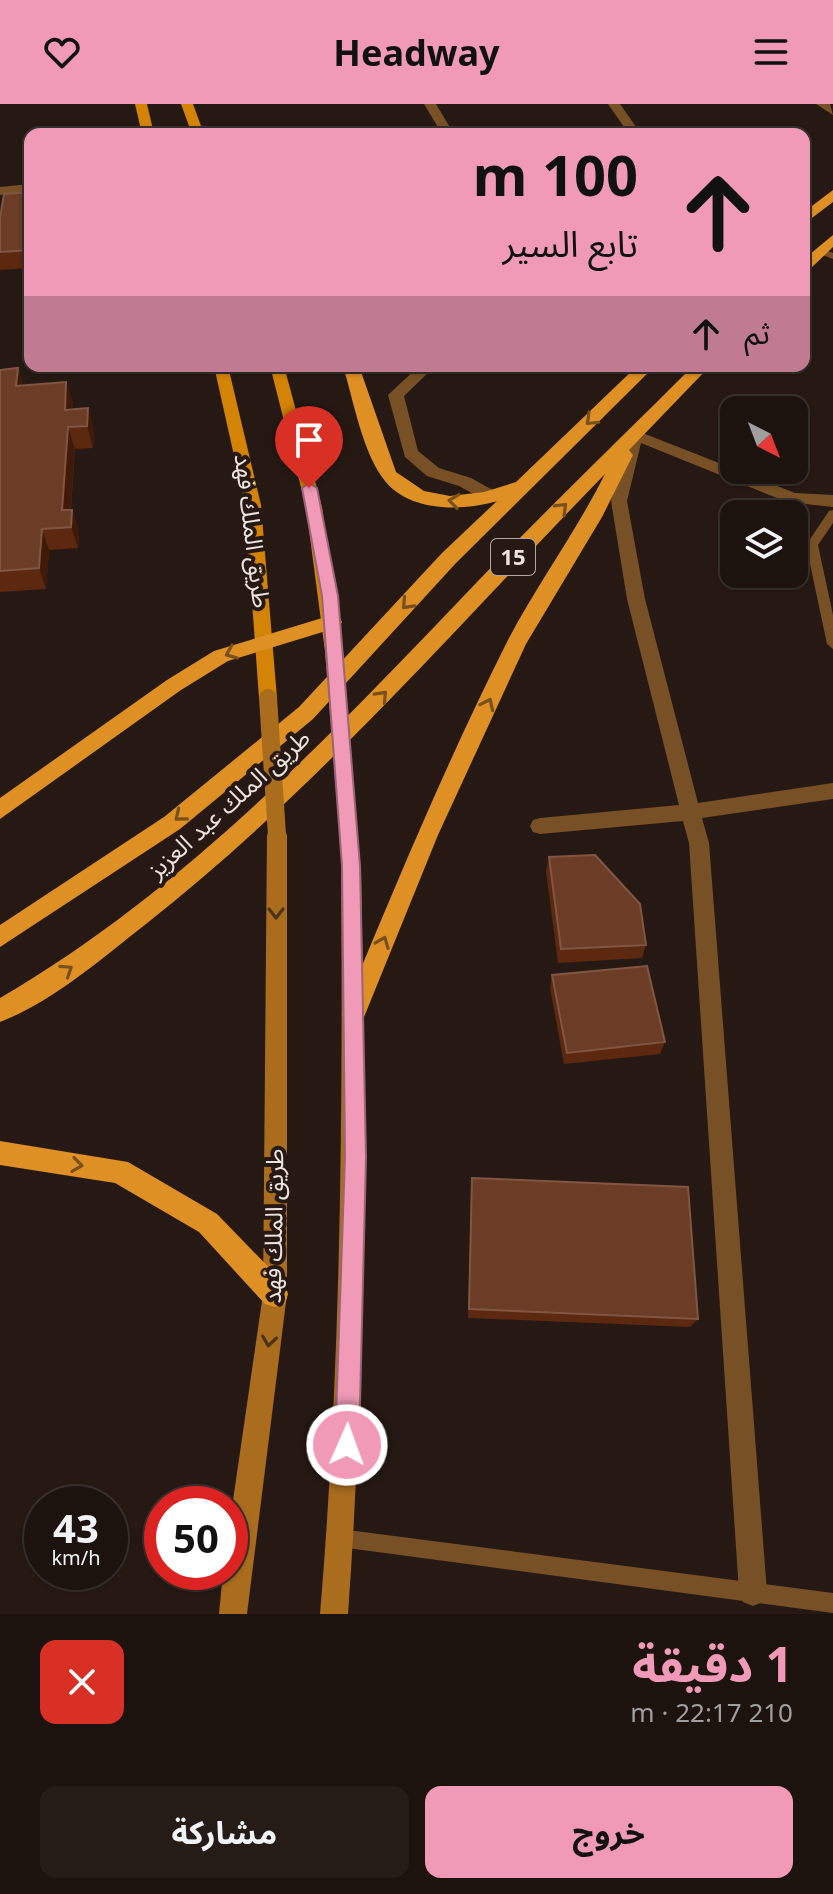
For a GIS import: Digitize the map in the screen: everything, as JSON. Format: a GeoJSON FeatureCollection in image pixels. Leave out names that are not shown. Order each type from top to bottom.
{"type":"FeatureCollection","features":[{"type":"Feature","properties":{"kind":"highway"},"geometry":{"type":"LineString","coordinates":[[810,215],[833,194]]}},
{"type":"Feature","properties":{"kind":"highway"},"geometry":{"type":"LineString","coordinates":[[826,254],[833,239]]}},
{"type":"Feature","properties":{"kind":"highway"},"geometry":{"type":"LineString","coordinates":[[353,372],[388,475],[418,497],[468,503],[494,498],[527,482]]}},
{"type":"Feature","properties":{"kind":"highway","name":"طريق الملك عبد العزيز"},"geometry":{"type":"LineString","coordinates":[[0,937],[172,823],[306,713],[449,558],[641,372]]}},
{"type":"Feature","properties":{"kind":"highway","name":"طريق الملك عبد العزيز"},"geometry":{"type":"LineString","coordinates":[[0,1011],[71,969],[209,862],[328,752],[696,372]]}},
{"type":"Feature","properties":{"kind":"highway"},"geometry":{"type":"LineString","coordinates":[[354,1014],[427,835],[517,642],[593,517],[635,435]]}},
{"type":"Feature","properties":{"kind":"highway"},"geometry":{"type":"LineString","coordinates":[[0,810],[174,685],[221,656],[332,622]]}},
{"type":"Feature","properties":{"kind":"highway"},"geometry":{"type":"LineString","coordinates":[[0,1153],[119,1171],[208,1223],[275,1294]]}},
{"type":"Feature","properties":{"kind":"main road"},"geometry":{"type":"LineString","coordinates":[[141,104],[147,128]]}},
{"type":"Feature","properties":{"kind":"main road"},"geometry":{"type":"LineString","coordinates":[[187,104],[196,128]]}},
{"type":"Feature","properties":{"kind":"main road","name":"طريق الملك فهد"},"geometry":{"type":"LineString","coordinates":[[223,372],[253,505],[277,835],[275,1294],[233,1614]]}},
{"type":"Feature","properties":{"kind":"main road"},"geometry":{"type":"LineString","coordinates":[[279,372],[299,433],[330,596],[351,866],[354,1203],[346,1475],[334,1614]]}},
{"type":"Feature","properties":{"kind":"street"},"geometry":{"type":"LineString","coordinates":[[430,104],[444,128]]}},
{"type":"Feature","properties":{"kind":"street"},"geometry":{"type":"LineString","coordinates":[[614,104],[631,128]]}},
{"type":"Feature","properties":{"kind":"street"},"geometry":{"type":"LineString","coordinates":[[822,104],[833,111]]}},
{"type":"Feature","properties":{"kind":"street"},"geometry":{"type":"LineString","coordinates":[[0,191],[24,189]]}},
{"type":"Feature","properties":{"kind":"street"},"geometry":{"type":"LineString","coordinates":[[421,372],[396,395],[411,453],[433,472],[465,482],[494,498]]}},
{"type":"Feature","properties":{"kind":"street"},"geometry":{"type":"LineString","coordinates":[[753,1592],[699,843],[636,599],[619,501],[635,435],[793,498],[833,501]]}},
{"type":"Feature","properties":{"kind":"street"},"geometry":{"type":"LineString","coordinates":[[540,826],[690,812],[833,791]]}},
{"type":"Feature","properties":{"kind":"lane"},"geometry":{"type":"LineString","coordinates":[[833,514],[812,545],[833,644]]}},
{"type":"Feature","properties":{"kind":"lane"},"geometry":{"type":"LineString","coordinates":[[340,1538],[833,1603]]}},
{"type":"Feature","properties":{"kind":"building"},"geometry":{"type":"Polygon","coordinates":[[[24,192],[24,250],[0,252],[4,194],[24,192]]]}},
{"type":"Feature","properties":{"kind":"building"},"geometry":{"type":"Polygon","coordinates":[[[18,368],[16,386],[66,382],[65,410],[88,408],[87,426],[68,427],[62,510],[72,510],[71,527],[42,529],[39,568],[0,571],[0,370],[18,368]]]}},
{"type":"Feature","properties":{"kind":"building"},"geometry":{"type":"Polygon","coordinates":[[[595,855],[640,904],[646,945],[561,949],[549,857],[595,855]]]}},
{"type":"Feature","properties":{"kind":"building"},"geometry":{"type":"Polygon","coordinates":[[[647,966],[665,1042],[567,1053],[552,975],[647,966]]]}},
{"type":"Feature","properties":{"kind":"building"},"geometry":{"type":"Polygon","coordinates":[[[472,1178],[688,1187],[698,1319],[469,1309],[472,1178]]]}},
{"type":"Feature","properties":{"kind":"route"},"geometry":{"type":"LineString","coordinates":[[309,488],[330,596],[351,866],[355,1157],[347,1445]]}}]}
